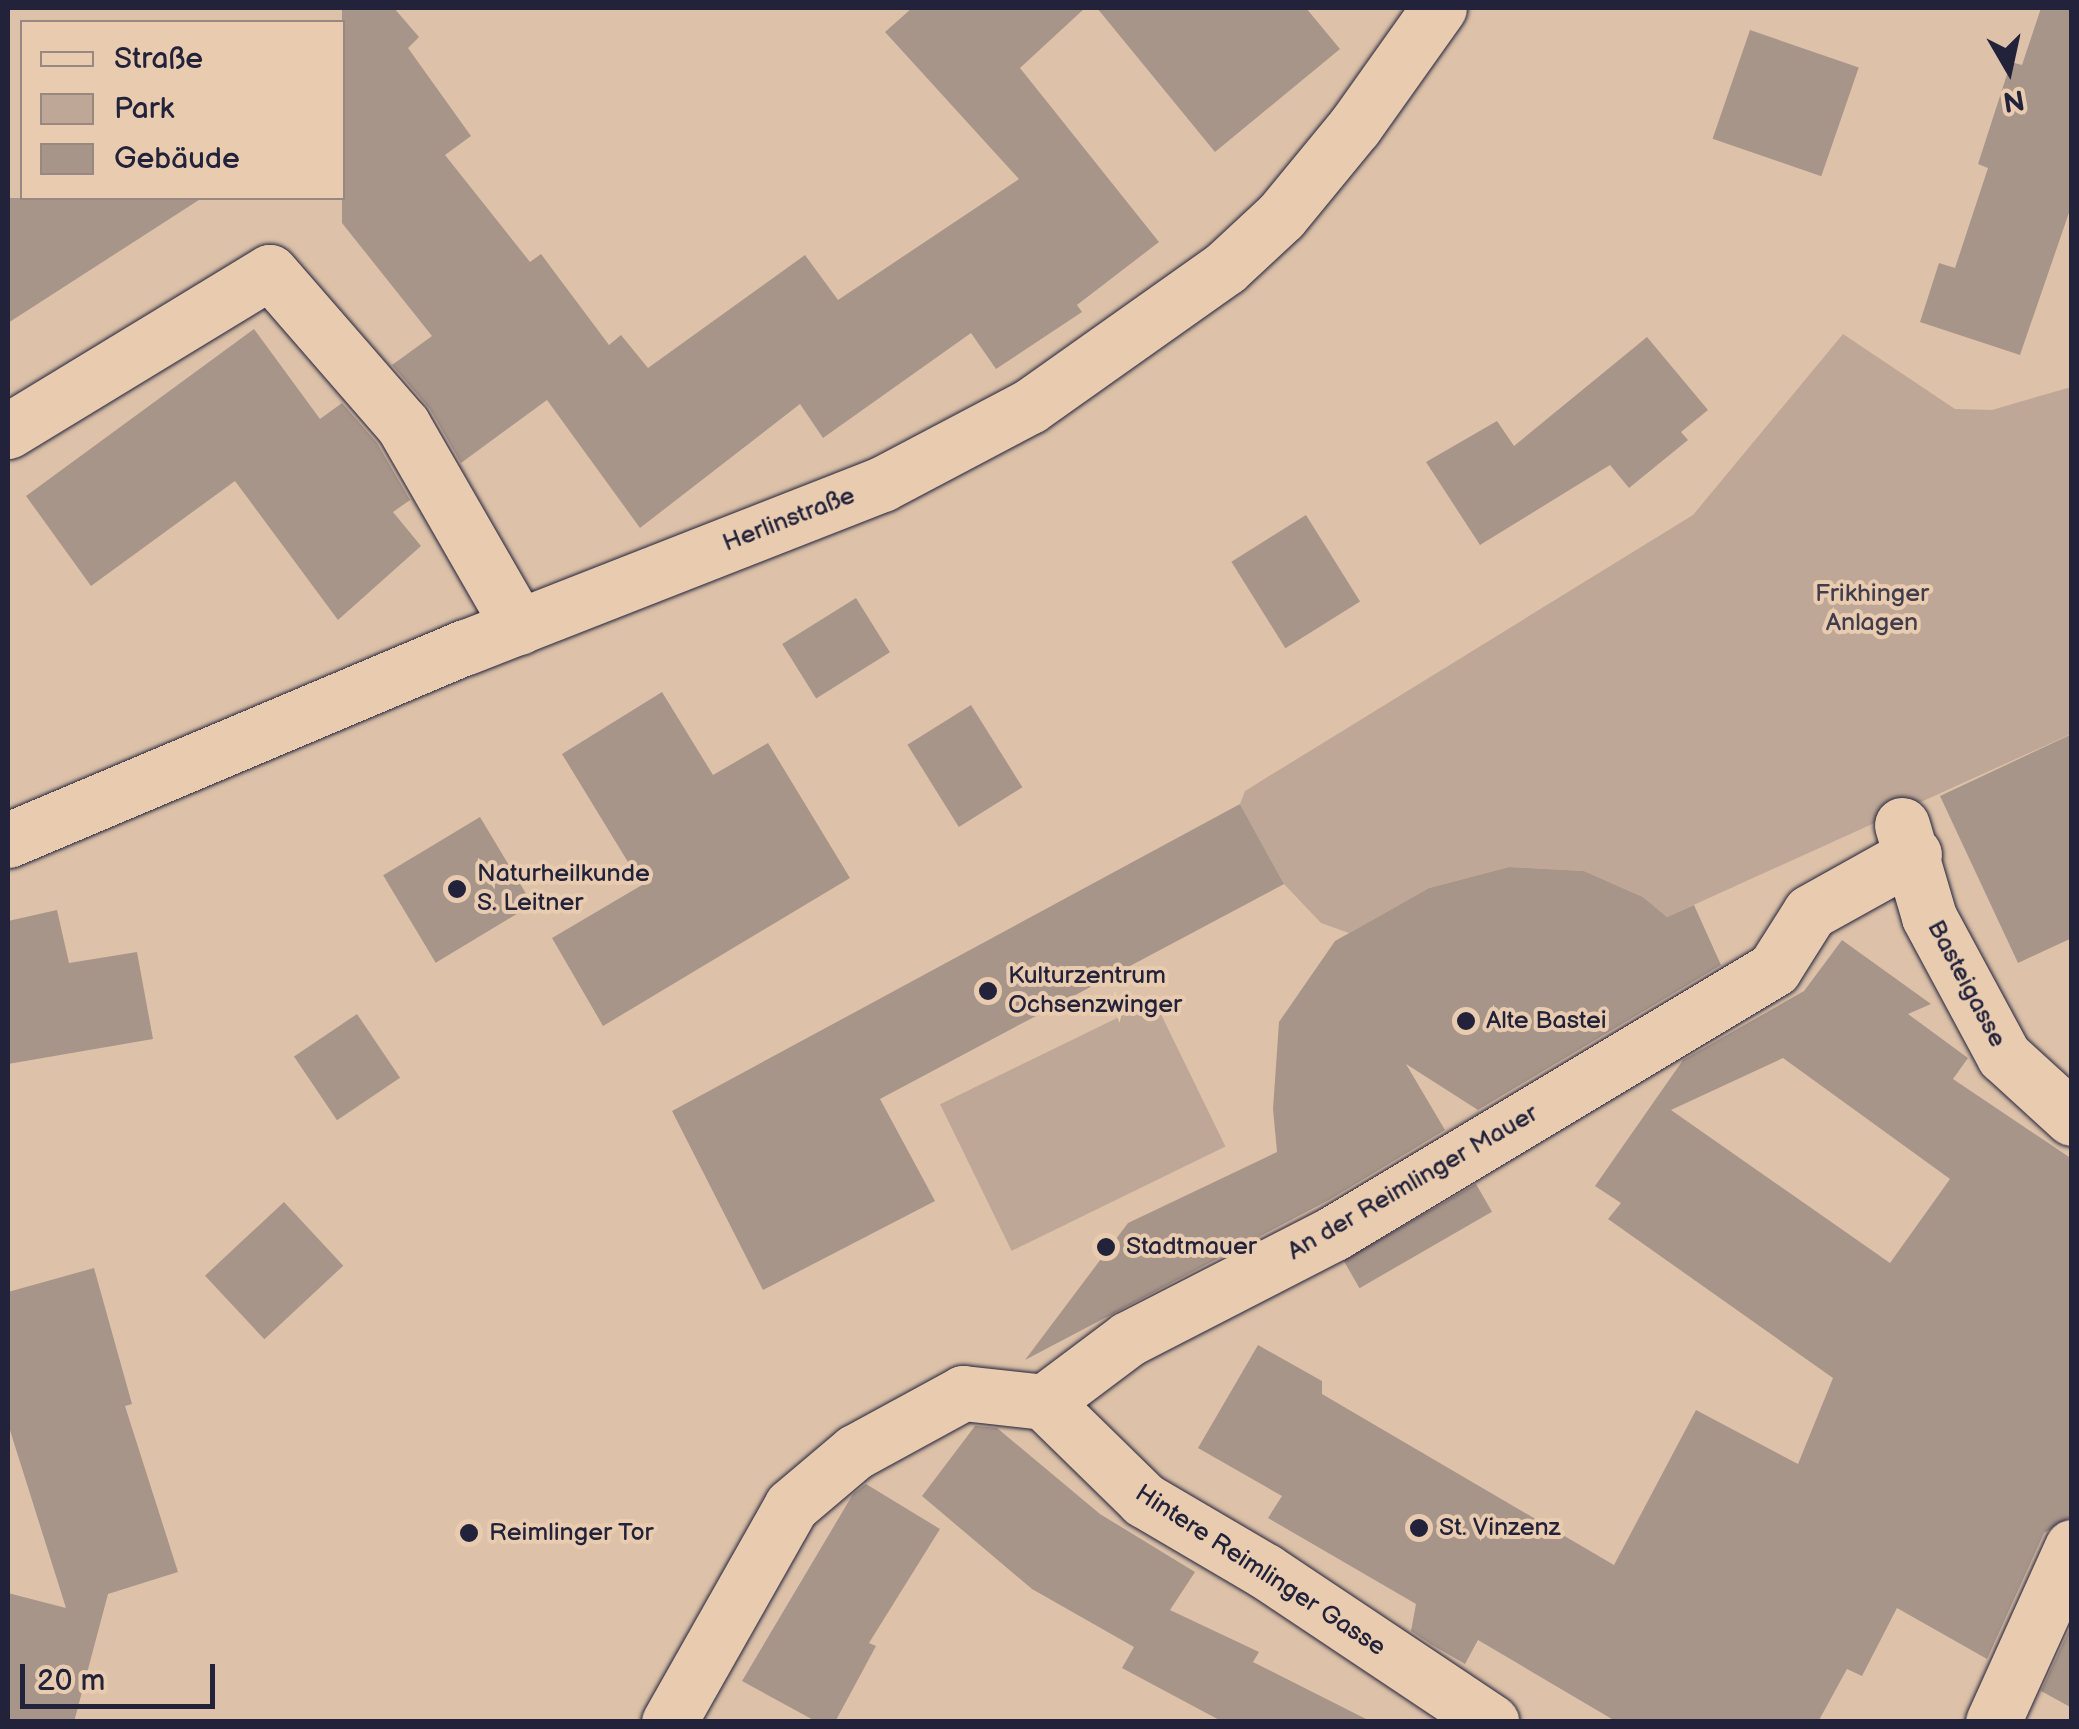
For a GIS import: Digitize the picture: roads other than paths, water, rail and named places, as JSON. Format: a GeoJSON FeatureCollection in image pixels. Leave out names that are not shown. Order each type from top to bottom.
{"type":"FeatureCollection","features":[{"type":"Feature","properties":{"kind":"street","name":"Herlinstraße"},"geometry":{"type":"LineString","coordinates":[[8,840],[518,627],[882,484],[1030,406],[1212,278],[1281,216],[1355,126],[1439,8]]}},
{"type":"Feature","properties":{"kind":"street"},"geometry":{"type":"LineString","coordinates":[[8,431],[270,272],[403,424],[518,627]]}},
{"type":"Feature","properties":{"kind":"street","name":"Basteigasse"},"geometry":{"type":"LineString","coordinates":[[1908,840],[1929,917],[2004,1056],[2072,1118]]}},
{"type":"Feature","properties":{"kind":"street","name":"An der Reimlinger Mauer"},"geometry":{"type":"LineString","coordinates":[[1044,1402],[1128,1339],[1334,1233],[1774,969],[1810,912],[1908,840]]}},
{"type":"Feature","properties":{"kind":"street"},"geometry":{"type":"LineString","coordinates":[[668,1722],[791,1506],[829,1473],[901,1423],[963,1392],[1044,1402]]}},
{"type":"Feature","properties":{"kind":"street","name":"Hintere Reimlinger Gasse"},"geometry":{"type":"LineString","coordinates":[[1044,1402],[1144,1500],[1264,1571],[1490,1722]]}},
{"type":"Feature","properties":{"kind":"street"},"geometry":{"type":"LineString","coordinates":[[1993,1722],[2072,1547]]}},
{"type":"Feature","properties":{"kind":"place","name":"Naturheilkunde S. Leitner"},"geometry":{"type":"Point","coordinates":[457,889]}},
{"type":"Feature","properties":{"kind":"place","name":"Kulturzentrum Ochsenzwinger"},"geometry":{"type":"Point","coordinates":[988,991]}},
{"type":"Feature","properties":{"kind":"place","name":"Alte Bastei"},"geometry":{"type":"Point","coordinates":[1466,1021]}},
{"type":"Feature","properties":{"kind":"place","name":"Stadtmauer"},"geometry":{"type":"Point","coordinates":[1106,1247]}},
{"type":"Feature","properties":{"kind":"place","name":"St. Vinzenz"},"geometry":{"type":"Point","coordinates":[1419,1528]}},
{"type":"Feature","properties":{"kind":"place","name":"Reimlinger Tor"},"geometry":{"type":"Point","coordinates":[469,1533]}},
{"type":"Feature","properties":{"kind":"park label","name":"Frikhinger Anlagen"},"geometry":{"type":"Point","coordinates":[1872,610]}}]}
